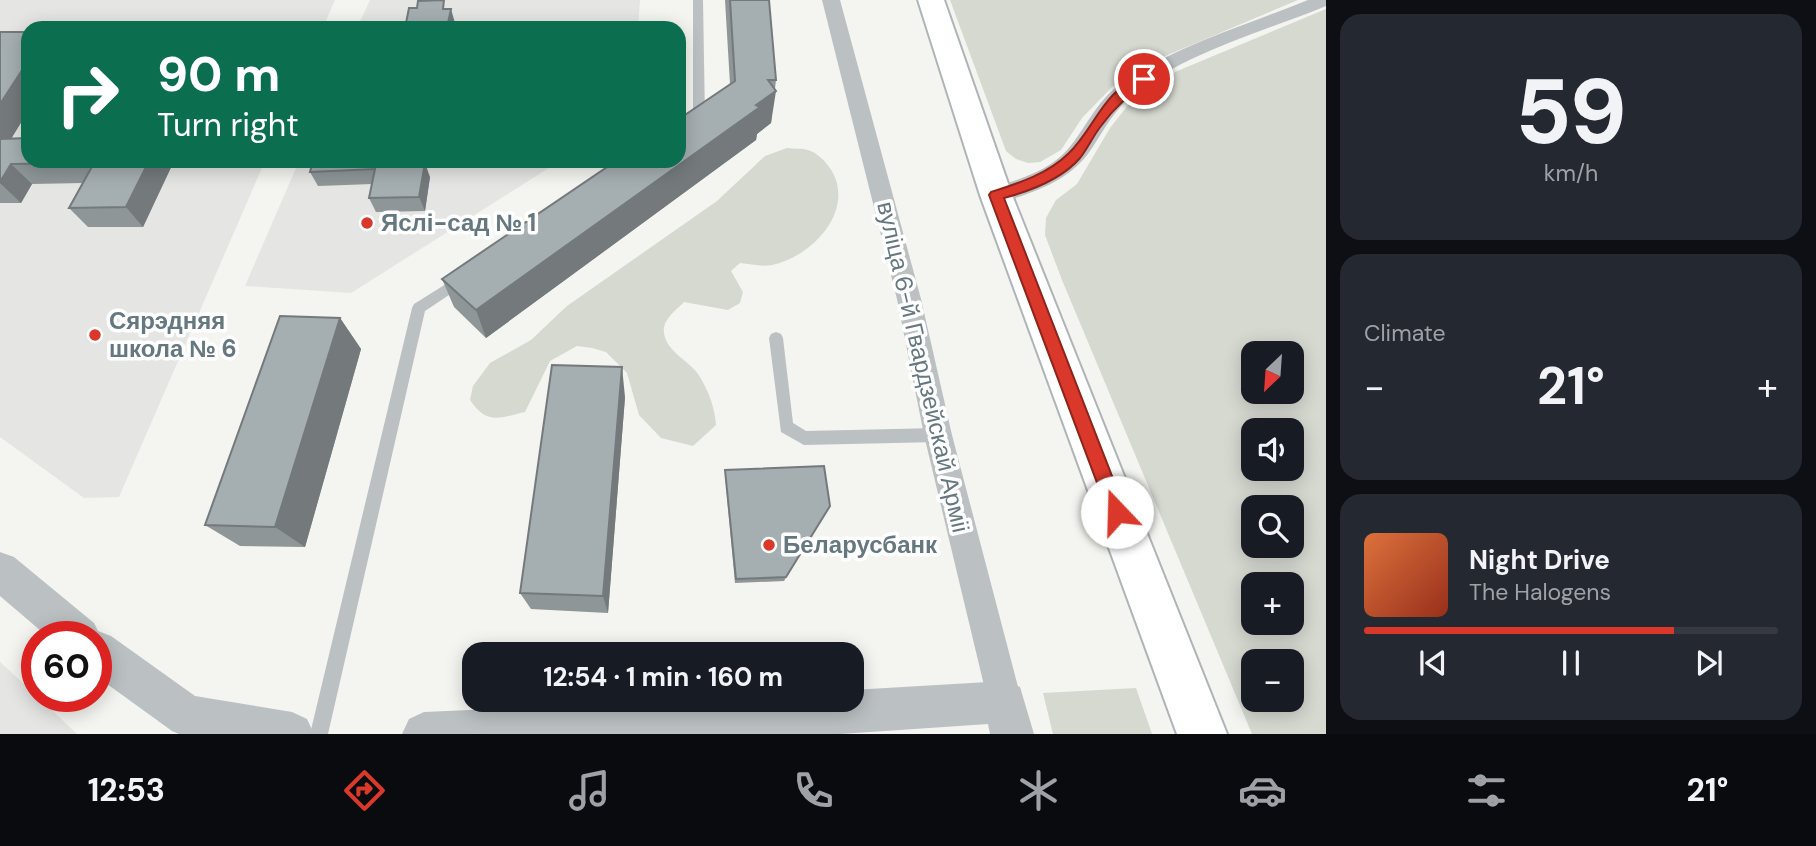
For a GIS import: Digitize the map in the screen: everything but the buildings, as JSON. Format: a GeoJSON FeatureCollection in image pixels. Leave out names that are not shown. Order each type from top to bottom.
{"type":"FeatureCollection","features":[{"type":"Feature","properties":{"kind":"main road"},"geometry":{"type":"LineString","coordinates":[[931,0],[996,195],[1202,734]]}},
{"type":"Feature","properties":{"kind":"street","name":"вуліца 6-й Гвардзейскай Арміі"},"geometry":{"type":"LineString","coordinates":[[831,0],[909,299],[938,435],[1008,718]]}},
{"type":"Feature","properties":{"kind":"street"},"geometry":{"type":"LineString","coordinates":[[996,195],[1023,188],[1074,156],[1096,123],[1122,93],[1165,66],[1324,0]]}},
{"type":"Feature","properties":{"kind":"street"},"geometry":{"type":"LineString","coordinates":[[0,571],[61,621]]}},
{"type":"Feature","properties":{"kind":"street"},"geometry":{"type":"LineString","coordinates":[[112,662],[187,716],[292,734]]}},
{"type":"Feature","properties":{"kind":"street"},"geometry":{"type":"LineString","coordinates":[[424,734],[649,731],[1008,718]]}},
{"type":"Feature","properties":{"kind":"lane"},"geometry":{"type":"LineString","coordinates":[[686,127],[699,119],[698,0]]}},
{"type":"Feature","properties":{"kind":"lane"},"geometry":{"type":"LineString","coordinates":[[319,734],[419,308],[477,270]]}},
{"type":"Feature","properties":{"kind":"lane"},"geometry":{"type":"LineString","coordinates":[[776,338],[786,427],[804,438],[938,435]]}},
{"type":"Feature","properties":{"kind":"shaded area","name":"Сярэдняя школа № 6"},"geometry":{"type":"Polygon","coordinates":[[[0,0],[335,0],[326,21],[21,21],[21,168],[262,168],[119,497],[84,498],[0,437],[0,0]]]}},
{"type":"Feature","properties":{"kind":"shaded area"},"geometry":{"type":"Polygon","coordinates":[[[370,0],[640,0],[638,21],[360,21],[370,0]]]}},
{"type":"Feature","properties":{"kind":"shaded area"},"geometry":{"type":"Polygon","coordinates":[[[950,0],[1298,0],[1158,59],[1112,87],[1082,118],[1061,150],[1040,162],[1028,163],[1016,159],[1006,151],[950,0]]]}},
{"type":"Feature","properties":{"kind":"shaded area"},"geometry":{"type":"Polygon","coordinates":[[[1326,9],[1326,734],[1252,734],[1243,712],[1304,712],[1304,649],[1241,649],[1241,708],[1045,235],[1046,218],[1056,200],[1077,184],[1110,128],[1133,99],[1175,72],[1326,9]]]}},
{"type":"Feature","properties":{"kind":"shaded area"},"geometry":{"type":"Polygon","coordinates":[[[787,148],[811,151],[822,158],[832,171],[838,186],[838,202],[825,230],[801,253],[768,266],[740,263],[731,271],[743,292],[740,303],[728,310],[684,302],[667,320],[664,333],[669,345],[698,374],[708,392],[714,412],[716,425],[693,446],[661,438],[639,415],[627,373],[606,352],[592,348],[577,346],[550,361],[525,412],[494,418],[476,408],[470,400],[473,386],[490,363],[531,340],[567,306],[717,201],[765,156],[787,148]]]}},
{"type":"Feature","properties":{"kind":"shaded area","name":"Яслі-сад № 1"},"geometry":{"type":"Polygon","coordinates":[[[296,168],[549,168],[351,293],[245,286],[296,168]]]}},
{"type":"Feature","properties":{"kind":"shaded area"},"geometry":{"type":"Polygon","coordinates":[[[0,662],[21,681],[21,712],[54,712],[77,734],[0,734],[0,662]]]}},
{"type":"Feature","properties":{"kind":"shaded area"},"geometry":{"type":"Polygon","coordinates":[[[1136,688],[1152,734],[1053,734],[1043,693],[1136,688]]]}},
{"type":"Feature","properties":{"kind":"place","name":"Яслі-сад № 1"},"geometry":{"type":"Point","coordinates":[367,223]}},
{"type":"Feature","properties":{"kind":"place","name":"Сярэдняя школа № 6"},"geometry":{"type":"Point","coordinates":[95,335]}},
{"type":"Feature","properties":{"kind":"place","name":"Беларусбанк"},"geometry":{"type":"Point","coordinates":[769,545]}},
{"type":"Feature","properties":{"kind":"route"},"geometry":{"type":"LineString","coordinates":[[1117,512],[996,195],[1023,188],[1074,156],[1096,123],[1122,93],[1144,79]]}}]}
